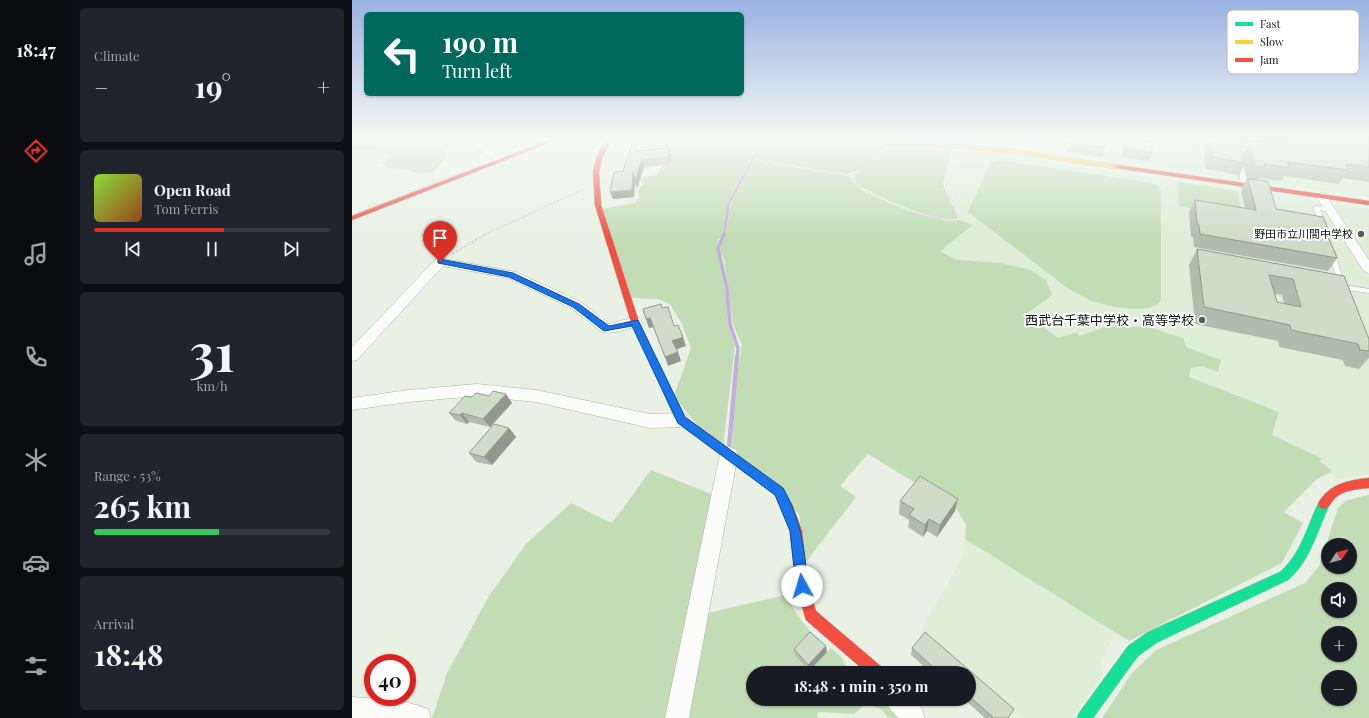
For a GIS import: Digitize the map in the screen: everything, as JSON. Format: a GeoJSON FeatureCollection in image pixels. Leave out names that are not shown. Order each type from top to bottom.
{"type":"FeatureCollection","features":[{"type":"Feature","properties":{"kind":"street"},"geometry":{"type":"LineString","coordinates":[[352,218],[467,173]]}},
{"type":"Feature","properties":{"kind":"street"},"geometry":{"type":"LineString","coordinates":[[598,173],[596,184],[598,205],[635,322],[681,420],[779,492],[786,504],[796,531],[802,586],[811,615],[870,666]]}},
{"type":"Feature","properties":{"kind":"street"},"geometry":{"type":"LineString","coordinates":[[1157,173],[1369,203]]}},
{"type":"Feature","properties":{"kind":"street"},"geometry":{"type":"LineString","coordinates":[[1321,196],[1369,270]]}},
{"type":"Feature","properties":{"kind":"street"},"geometry":{"type":"LineString","coordinates":[[352,356],[440,262],[511,275],[576,305],[607,329],[635,322]]}},
{"type":"Feature","properties":{"kind":"street"},"geometry":{"type":"LineString","coordinates":[[352,404],[408,396],[477,390],[536,396],[650,421],[681,420]]}},
{"type":"Feature","properties":{"kind":"street"},"geometry":{"type":"LineString","coordinates":[[676,718],[729,454]]}},
{"type":"Feature","properties":{"kind":"street"},"geometry":{"type":"LineString","coordinates":[[1084,718],[1133,651],[1153,637],[1284,576],[1296,566],[1307,546],[1322,506],[1330,494],[1341,488],[1369,483]]}},
{"type":"Feature","properties":{"kind":"street"},"geometry":{"type":"LineString","coordinates":[[904,706],[913,718]]}},
{"type":"Feature","properties":{"kind":"street"},"geometry":{"type":"LineString","coordinates":[[352,709],[399,713],[419,718]]}},
{"type":"Feature","properties":{"kind":"lane"},"geometry":{"type":"LineString","coordinates":[[1242,173],[1244,185]]}},
{"type":"Feature","properties":{"kind":"lane"},"geometry":{"type":"LineString","coordinates":[[1325,230],[1316,208],[1329,210]]}},
{"type":"Feature","properties":{"kind":"lane"},"geometry":{"type":"LineString","coordinates":[[1330,244],[1339,290],[1369,291]]}},
{"type":"Feature","properties":{"kind":"path"},"geometry":{"type":"LineString","coordinates":[[831,173],[852,176],[856,173]]}},
{"type":"Feature","properties":{"kind":"path"},"geometry":{"type":"LineString","coordinates":[[852,176],[854,182],[859,187],[874,195],[928,217],[956,222],[960,218],[946,185],[949,173]]}},
{"type":"Feature","properties":{"kind":"path"},"geometry":{"type":"LineString","coordinates":[[440,262],[471,242],[525,214],[596,184]]}},
{"type":"Feature","properties":{"kind":"shaded area","name":"西武台千葉中学校・高等学校"},"geometry":{"type":"Polygon","coordinates":[[[950,173],[1120,173],[1316,202],[1321,204],[1369,279],[1369,474],[1339,479],[1328,475],[1333,471],[1318,461],[1322,459],[1272,435],[1279,412],[1189,377],[1191,368],[1202,366],[1218,372],[1186,347],[1183,338],[1149,327],[1106,327],[1079,336],[1077,332],[1058,338],[1027,314],[1052,295],[1046,280],[1031,270],[1001,263],[958,260],[941,252],[946,246],[973,226],[960,220],[962,217],[948,184],[950,173]]]}},
{"type":"Feature","properties":{"kind":"shaded area"},"geometry":{"type":"Polygon","coordinates":[[[1195,173],[1369,173],[1369,197],[1195,173]]]}},
{"type":"Feature","properties":{"kind":"shaded area","name":"野田市立川間中学校"},"geometry":{"type":"Polygon","coordinates":[[[1336,205],[1369,209],[1369,260],[1333,206],[1336,205]]]}},
{"type":"Feature","properties":{"kind":"shaded area"},"geometry":{"type":"Polygon","coordinates":[[[965,539],[1116,633],[1101,660],[1102,676],[1072,718],[1019,718],[976,679],[976,666],[961,666],[921,630],[960,562],[965,539]]]}},
{"type":"Feature","properties":{"kind":"green space"},"geometry":{"type":"Polygon","coordinates":[[[658,173],[744,173],[729,200],[722,235],[718,240],[717,247],[727,300],[728,322],[735,346],[724,438],[725,446],[702,431],[674,396],[691,348],[682,324],[670,304],[658,299],[632,298],[602,209],[635,203],[640,197],[638,190],[644,184],[639,178],[657,175],[658,173]]]}},
{"type":"Feature","properties":{"kind":"green space"},"geometry":{"type":"Polygon","coordinates":[[[748,173],[826,173],[848,176],[863,191],[911,212],[948,221],[960,220],[973,225],[946,246],[941,252],[958,260],[1001,263],[1031,270],[1046,280],[1052,295],[1027,314],[1058,338],[1077,332],[1079,336],[1106,327],[1149,327],[1183,338],[1186,347],[1221,360],[1218,372],[1202,366],[1191,368],[1189,377],[1279,412],[1272,435],[1323,459],[1319,461],[1333,471],[1317,479],[1284,512],[1303,523],[1282,563],[1129,641],[965,539],[966,524],[956,508],[868,454],[840,486],[856,497],[806,562],[799,514],[732,449],[734,395],[742,345],[733,324],[724,260],[719,247],[725,236],[729,211],[733,199],[748,173]]]}},
{"type":"Feature","properties":{"kind":"green space"},"geometry":{"type":"Polygon","coordinates":[[[836,173],[852,173],[845,174],[836,173]]]}},
{"type":"Feature","properties":{"kind":"green space"},"geometry":{"type":"Polygon","coordinates":[[[858,173],[946,173],[943,184],[958,218],[949,219],[936,217],[906,208],[876,195],[856,183],[855,175],[858,173]]]}},
{"type":"Feature","properties":{"kind":"green space"},"geometry":{"type":"Polygon","coordinates":[[[986,173],[1082,173],[1151,183],[1157,186],[1161,191],[1161,301],[1157,305],[1149,308],[1133,309],[1109,306],[1089,300],[1066,287],[968,212],[986,173]]]}},
{"type":"Feature","properties":{"kind":"green space"},"geometry":{"type":"Polygon","coordinates":[[[1178,182],[1237,191],[1243,217],[1179,206],[1178,182]]]}},
{"type":"Feature","properties":{"kind":"green space"},"geometry":{"type":"Polygon","coordinates":[[[651,470],[719,497],[672,718],[432,718],[447,673],[489,596],[526,544],[571,503],[612,523],[651,470]]]}},
{"type":"Feature","properties":{"kind":"green space"},"geometry":{"type":"Polygon","coordinates":[[[1369,495],[1369,718],[1102,718],[1132,673],[1156,650],[1305,583],[1319,566],[1321,560],[1321,574],[1357,574],[1357,538],[1328,538],[1338,508],[1347,500],[1369,495]]]}},
{"type":"Feature","properties":{"kind":"green space"},"geometry":{"type":"Polygon","coordinates":[[[785,595],[800,619],[814,636],[810,666],[746,666],[746,706],[864,706],[854,714],[818,712],[817,718],[684,718],[708,613],[785,595]]]}},
{"type":"Feature","properties":{"kind":"green space"},"geometry":{"type":"Polygon","coordinates":[[[831,648],[841,657],[846,666],[814,666],[831,648]]]}},
{"type":"Feature","properties":{"kind":"green space"},"geometry":{"type":"Polygon","coordinates":[[[872,706],[893,706],[901,718],[889,718],[881,709],[872,706]]]}},
{"type":"Feature","properties":{"kind":"building"},"geometry":{"type":"Polygon","coordinates":[[[614,173],[633,173],[632,190],[610,192],[614,173]]]}},
{"type":"Feature","properties":{"kind":"building"},"geometry":{"type":"Polygon","coordinates":[[[633,173],[638,173],[635,180],[633,173]]]}},
{"type":"Feature","properties":{"kind":"building"},"geometry":{"type":"Polygon","coordinates":[[[1248,179],[1268,181],[1276,209],[1323,217],[1328,229],[1325,229],[1337,258],[1200,234],[1199,225],[1197,224],[1195,200],[1256,210],[1248,179]]]}},
{"type":"Feature","properties":{"kind":"building"},"geometry":{"type":"Polygon","coordinates":[[[1197,249],[1344,276],[1369,339],[1369,351],[1360,350],[1358,344],[1291,330],[1290,325],[1204,307],[1197,249]],[[1269,275],[1277,302],[1301,307],[1293,279],[1269,275]]]}},
{"type":"Feature","properties":{"kind":"building"},"geometry":{"type":"Polygon","coordinates":[[[661,304],[662,308],[668,307],[674,326],[678,325],[683,337],[672,341],[678,352],[665,357],[650,318],[646,319],[643,309],[661,304]]]}},
{"type":"Feature","properties":{"kind":"building"},"geometry":{"type":"Polygon","coordinates":[[[493,391],[506,394],[483,419],[462,413],[460,415],[449,413],[465,396],[472,397],[476,393],[489,396],[493,391]]]}},
{"type":"Feature","properties":{"kind":"building"},"geometry":{"type":"Polygon","coordinates":[[[494,424],[509,428],[484,457],[469,453],[494,424]]]}},
{"type":"Feature","properties":{"kind":"building"},"geometry":{"type":"Polygon","coordinates":[[[920,476],[958,499],[940,525],[929,519],[925,525],[909,515],[914,509],[900,501],[920,476]]]}},
{"type":"Feature","properties":{"kind":"building"},"geometry":{"type":"Polygon","coordinates":[[[810,632],[826,646],[808,665],[794,649],[810,632]]]}},
{"type":"Feature","properties":{"kind":"building"},"geometry":{"type":"Polygon","coordinates":[[[925,632],[964,666],[932,666],[912,648],[925,632]]]}},
{"type":"Feature","properties":{"kind":"building"},"geometry":{"type":"Polygon","coordinates":[[[976,676],[1014,709],[1008,718],[994,718],[976,702],[976,676]]]}},
{"type":"Feature","properties":{"kind":"waterway"},"geometry":{"type":"LineString","coordinates":[[724,235],[729,203],[746,173]]}},
{"type":"Feature","properties":{"kind":"waterway"},"geometry":{"type":"LineString","coordinates":[[724,234],[718,248],[727,289],[730,324],[738,348],[737,358]]}},
{"type":"Feature","properties":{"kind":"waterway"},"geometry":{"type":"LineString","coordinates":[[729,447],[737,357]]}},
{"type":"Feature","properties":{"kind":"traffic: fast"},"geometry":{"type":"LineString","coordinates":[[650,354],[681,420],[755,474]]}},
{"type":"Feature","properties":{"kind":"traffic: fast"},"geometry":{"type":"LineString","coordinates":[[1084,718],[1133,651],[1153,637],[1284,576],[1292,569],[1304,552],[1324,504]]}},
{"type":"Feature","properties":{"kind":"traffic: jam"},"geometry":{"type":"LineString","coordinates":[[352,218],[469,173]]}},
{"type":"Feature","properties":{"kind":"traffic: jam"},"geometry":{"type":"LineString","coordinates":[[596,173],[598,205],[635,322],[650,354]]}},
{"type":"Feature","properties":{"kind":"traffic: jam"},"geometry":{"type":"LineString","coordinates":[[1156,173],[1369,203]]}},
{"type":"Feature","properties":{"kind":"traffic: jam"},"geometry":{"type":"LineString","coordinates":[[755,474],[779,492],[786,504],[796,531],[802,586],[811,615],[870,666]]}},
{"type":"Feature","properties":{"kind":"traffic: jam"},"geometry":{"type":"LineString","coordinates":[[1324,504],[1332,493],[1337,490],[1349,486],[1369,483]]}},
{"type":"Feature","properties":{"kind":"place","name":"野田市立川間中学校"},"geometry":{"type":"Point","coordinates":[1361,234]}},
{"type":"Feature","properties":{"kind":"place","name":"西武台千葉中学校・高等学校"},"geometry":{"type":"Point","coordinates":[1202,320]}},
{"type":"Feature","properties":{"kind":"route"},"geometry":{"type":"LineString","coordinates":[[440,262],[511,275],[576,305],[607,329],[635,322],[681,420],[779,492],[786,504],[796,531],[802,586]]}}]}
